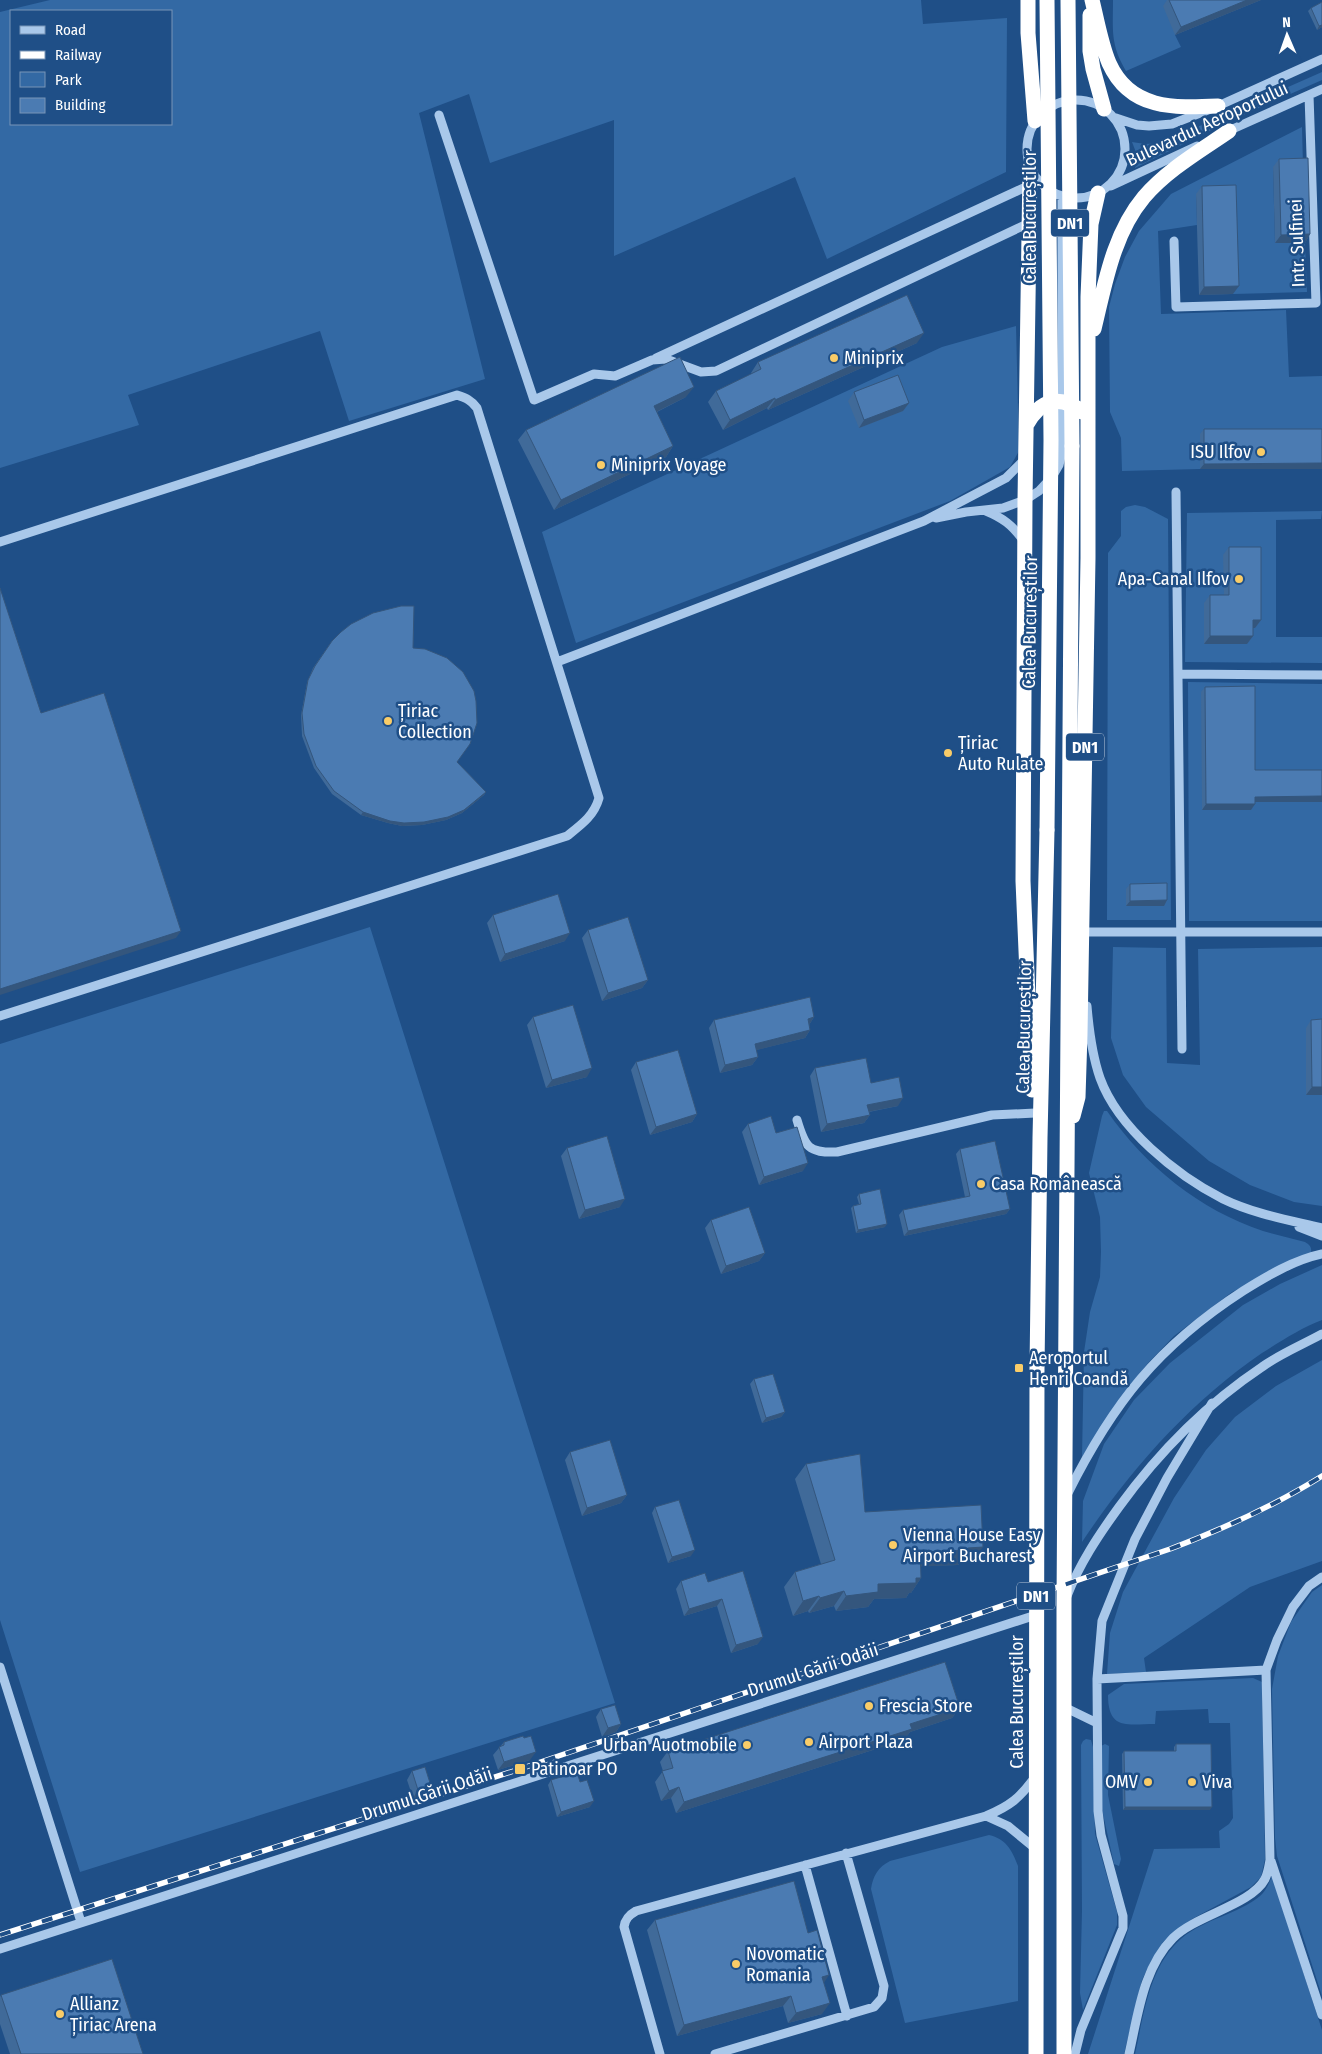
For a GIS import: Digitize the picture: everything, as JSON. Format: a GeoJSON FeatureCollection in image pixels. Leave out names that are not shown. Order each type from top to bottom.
{"type":"FeatureCollection","features":[{"type":"Feature","properties":{"kind":"highway","name":"DN1"},"geometry":{"type":"LineString","coordinates":[[1028,0],[1028,33],[1035,121]]}},
{"type":"Feature","properties":{"kind":"highway","name":"Calea Bucureștilor"},"geometry":{"type":"LineString","coordinates":[[1036,2054],[1036,1615],[1040,1138],[1047,830],[1051,440],[1047,0]]}},
{"type":"Feature","properties":{"kind":"highway","name":"DN1"},"geometry":{"type":"LineString","coordinates":[[1064,2054],[1064,1603],[1072,436],[1068,0]]}},
{"type":"Feature","properties":{"kind":"highway","name":"DN1"},"geometry":{"type":"LineString","coordinates":[[1091,0],[1090,51],[1093,69],[1108,113]]}},
{"type":"Feature","properties":{"kind":"highway"},"geometry":{"type":"LineString","coordinates":[[1091,0],[1109,62],[1120,82],[1134,94],[1164,106],[1218,106]]}},
{"type":"Feature","properties":{"kind":"highway"},"geometry":{"type":"LineString","coordinates":[[1088,355],[1110,267],[1131,217],[1144,198],[1170,172],[1229,131]]}},
{"type":"Feature","properties":{"kind":"highway","name":"DN1"},"geometry":{"type":"LineString","coordinates":[[1030,168],[1025,500],[1023,881],[1032,1097],[1040,1138]]}},
{"type":"Feature","properties":{"kind":"highway","name":"DN1"},"geometry":{"type":"LineString","coordinates":[[1067,1137],[1078,1097],[1082,932],[1090,238],[1093,212],[1102,191]]}},
{"type":"Feature","properties":{"kind":"highway"},"geometry":{"type":"LineString","coordinates":[[1027,424],[1034,411],[1047,403],[1062,401],[1074,405],[1083,413],[1089,424]]}},
{"type":"Feature","properties":{"kind":"street","name":"Bulevardul Aeroportului"},"geometry":{"type":"LineString","coordinates":[[1108,113],[1137,124],[1161,126],[1180,122],[1322,59]]}},
{"type":"Feature","properties":{"kind":"street","name":"Bulevardul Aeroportului"},"geometry":{"type":"LineString","coordinates":[[1102,191],[1322,89]]}},
{"type":"Feature","properties":{"kind":"street","name":"Intr. Sulfinei"},"geometry":{"type":"LineString","coordinates":[[1174,241],[1176,307],[1316,303],[1309,95]]}},
{"type":"Feature","properties":{"kind":"street"},"geometry":{"type":"LineString","coordinates":[[1035,121],[1052,106],[1069,101],[1087,101],[1108,113]]}},
{"type":"Feature","properties":{"kind":"street","name":"DN1"},"geometry":{"type":"LineString","coordinates":[[1035,121],[1026,146],[1030,168],[1047,190],[1062,197],[1083,198],[1102,191],[1119,173],[1124,161],[1124,138],[1120,127],[1108,113]]}},
{"type":"Feature","properties":{"kind":"street"},"geometry":{"type":"LineString","coordinates":[[439,115],[534,400],[594,374],[615,376],[652,360],[1030,185]]}},
{"type":"Feature","properties":{"kind":"street"},"geometry":{"type":"LineString","coordinates":[[924,521],[966,512],[1003,508],[1025,500],[1039,491],[1052,477],[1059,465],[1062,452],[1062,197]]}},
{"type":"Feature","properties":{"kind":"street"},"geometry":{"type":"LineString","coordinates":[[652,360],[666,359],[700,372],[716,371],[1029,223]]}},
{"type":"Feature","properties":{"kind":"street"},"geometry":{"type":"LineString","coordinates":[[0,542],[457,396],[472,401],[477,408],[599,798],[596,808],[584,823],[567,836],[0,1016]]}},
{"type":"Feature","properties":{"kind":"street"},"geometry":{"type":"LineString","coordinates":[[557,662],[924,521],[1006,478],[1021,465],[1026,457]]}},
{"type":"Feature","properties":{"kind":"street"},"geometry":{"type":"LineString","coordinates":[[1176,492],[1182,1049]]}},
{"type":"Feature","properties":{"kind":"street"},"geometry":{"type":"LineString","coordinates":[[985,510],[1013,525],[1025,543]]}},
{"type":"Feature","properties":{"kind":"street"},"geometry":{"type":"LineString","coordinates":[[1178,674],[1322,675]]}},
{"type":"Feature","properties":{"kind":"street"},"geometry":{"type":"LineString","coordinates":[[1322,932],[1082,932],[1088,1024],[1100,1078],[1113,1104],[1141,1139],[1178,1172],[1224,1199],[1276,1217],[1322,1236]]}},
{"type":"Feature","properties":{"kind":"street"},"geometry":{"type":"LineString","coordinates":[[797,1120],[803,1141],[810,1149],[822,1153],[837,1152],[992,1115],[1035,1113]]}},
{"type":"Feature","properties":{"kind":"street"},"geometry":{"type":"LineString","coordinates":[[1276,1217],[1322,1228]]}},
{"type":"Feature","properties":{"kind":"street"},"geometry":{"type":"LineString","coordinates":[[1066,1498],[1088,1452],[1115,1410],[1143,1374],[1177,1340],[1218,1307],[1260,1280],[1310,1256],[1322,1254]]}},
{"type":"Feature","properties":{"kind":"street"},"geometry":{"type":"LineString","coordinates":[[1064,1603],[1075,1575],[1087,1554],[1140,1478],[1176,1437],[1212,1403],[1264,1365],[1322,1334]]}},
{"type":"Feature","properties":{"kind":"street"},"geometry":{"type":"LineString","coordinates":[[1075,2054],[1081,2030],[1123,1928],[1123,1916],[1099,1825],[1097,1679],[1102,1621],[1132,1547],[1167,1478],[1212,1403]]}},
{"type":"Feature","properties":{"kind":"street"},"geometry":{"type":"LineString","coordinates":[[1129,2054],[1146,1981],[1172,1938],[1189,1926],[1255,1890],[1265,1878],[1270,1860],[1266,1670],[1277,1640],[1293,1607],[1310,1586],[1322,1576]]}},
{"type":"Feature","properties":{"kind":"street","name":"Drumul Gării Odăii"},"geometry":{"type":"LineString","coordinates":[[0,1949],[1036,1615]]}},
{"type":"Feature","properties":{"kind":"street"},"geometry":{"type":"LineString","coordinates":[[0,1667],[81,1922]]}},
{"type":"Feature","properties":{"kind":"street"},"geometry":{"type":"LineString","coordinates":[[1097,1679],[1266,1670]]}},
{"type":"Feature","properties":{"kind":"street"},"geometry":{"type":"LineString","coordinates":[[1064,1707],[1097,1723]]}},
{"type":"Feature","properties":{"kind":"street"},"geometry":{"type":"LineString","coordinates":[[660,2054],[624,1928],[625,1921],[630,1915],[636,1911],[986,1816],[1002,1809],[1023,1795],[1036,1774]]}},
{"type":"Feature","properties":{"kind":"street"},"geometry":{"type":"LineString","coordinates":[[986,1816],[1008,1826],[1036,1849]]}},
{"type":"Feature","properties":{"kind":"street"},"geometry":{"type":"LineString","coordinates":[[715,2054],[874,2008],[882,1998],[884,1992],[846,1854]]}},
{"type":"Feature","properties":{"kind":"street"},"geometry":{"type":"LineString","coordinates":[[1270,1860],[1322,2014]]}},
{"type":"Feature","properties":{"kind":"street"},"geometry":{"type":"LineString","coordinates":[[805,1865],[847,2016]]}},
{"type":"Feature","properties":{"kind":"green space"},"geometry":{"type":"Polygon","coordinates":[[[50,0],[921,0],[923,24],[1007,18],[1006,172],[827,259],[795,177],[614,256],[614,120],[490,163],[469,94],[419,113],[485,379],[349,421],[320,331],[128,395],[139,425],[0,468],[0,12],[50,0]]]}},
{"type":"Feature","properties":{"kind":"green space"},"geometry":{"type":"Polygon","coordinates":[[[1113,0],[1176,0],[1175,35],[1181,47],[1126,71],[1115,45],[1113,0]]]}},
{"type":"Feature","properties":{"kind":"green space"},"geometry":{"type":"Polygon","coordinates":[[[1322,72],[1322,80],[1234,119],[1135,168],[1137,155],[1132,142],[1145,144],[1161,143],[1322,72]]]}},
{"type":"Feature","properties":{"kind":"green space"},"geometry":{"type":"Polygon","coordinates":[[[1302,127],[1303,166],[1273,167],[1275,243],[1305,243],[1307,292],[1233,294],[1196,194],[1197,225],[1158,231],[1161,314],[1286,310],[1289,377],[1322,376],[1322,434],[1200,434],[1200,469],[1122,471],[1121,438],[1110,412],[1109,307],[1125,257],[1139,231],[1171,194],[1302,127]]]}},
{"type":"Feature","properties":{"kind":"green space"},"geometry":{"type":"Polygon","coordinates":[[[1016,326],[1019,451],[1010,467],[950,501],[576,643],[542,532],[942,347],[1016,326]]]}},
{"type":"Feature","properties":{"kind":"green space"},"geometry":{"type":"Polygon","coordinates":[[[1135,505],[1145,507],[1168,519],[1171,920],[1107,920],[1108,553],[1121,536],[1121,511],[1126,507],[1135,505]]]}},
{"type":"Feature","properties":{"kind":"green space"},"geometry":{"type":"Polygon","coordinates":[[[1322,511],[1321,519],[1276,520],[1276,637],[1322,637],[1322,663],[1185,662],[1187,513],[1322,511]]]}},
{"type":"Feature","properties":{"kind":"green space"},"geometry":{"type":"Polygon","coordinates":[[[1188,682],[1322,684],[1322,921],[1189,921],[1188,682]]]}},
{"type":"Feature","properties":{"kind":"green space"},"geometry":{"type":"Polygon","coordinates":[[[370,927],[615,1703],[80,1872],[0,1620],[0,1044],[370,927]]]}},
{"type":"Feature","properties":{"kind":"green space"},"geometry":{"type":"Polygon","coordinates":[[[1113,947],[1166,948],[1167,1063],[1200,1065],[1198,949],[1322,947],[1322,1206],[1294,1202],[1250,1185],[1209,1161],[1146,1107],[1123,1075],[1111,1038],[1113,947]]]}},
{"type":"Feature","properties":{"kind":"green space"},"geometry":{"type":"Polygon","coordinates":[[[1104,1111],[1107,1111],[1122,1131],[1156,1168],[1196,1198],[1240,1222],[1263,1231],[1305,1242],[1310,1246],[1311,1254],[1232,1292],[1174,1336],[1148,1363],[1120,1399],[1082,1457],[1084,1352],[1090,1312],[1100,1277],[1101,1252],[1100,1217],[1089,1173],[1104,1111]]]}},
{"type":"Feature","properties":{"kind":"green space"},"geometry":{"type":"Polygon","coordinates":[[[1322,1265],[1322,1320],[1284,1339],[1262,1353],[1210,1393],[1186,1415],[1141,1463],[1082,1542],[1083,1501],[1104,1444],[1134,1400],[1170,1363],[1243,1305],[1280,1284],[1322,1265]]]}},
{"type":"Feature","properties":{"kind":"green space"},"geometry":{"type":"Polygon","coordinates":[[[1322,1360],[1322,1561],[1250,1587],[1144,1658],[1146,1672],[1107,1674],[1110,1633],[1123,1592],[1174,1498],[1206,1450],[1235,1417],[1276,1386],[1322,1360]]]}},
{"type":"Feature","properties":{"kind":"green space"},"geometry":{"type":"Polygon","coordinates":[[[1322,1585],[1322,1996],[1277,1856],[1272,1689],[1278,1656],[1291,1622],[1312,1592],[1322,1585]]]}},
{"type":"Feature","properties":{"kind":"green space"},"geometry":{"type":"Polygon","coordinates":[[[1253,1678],[1262,1682],[1265,1859],[1261,1877],[1251,1887],[1192,1919],[1163,1942],[1142,1980],[1124,2054],[1088,2054],[1154,1849],[1220,1848],[1219,1831],[1229,1824],[1233,1818],[1230,1723],[1209,1723],[1208,1709],[1156,1711],[1155,1724],[1121,1723],[1112,1715],[1108,1695],[1124,1684],[1253,1678]]]}},
{"type":"Feature","properties":{"kind":"green space"},"geometry":{"type":"Polygon","coordinates":[[[1086,1739],[1091,1740],[1093,1747],[1095,1834],[1117,1912],[1117,1925],[1083,2010],[1080,1993],[1082,1911],[1081,1745],[1086,1739]]]}},
{"type":"Feature","properties":{"kind":"green space"},"geometry":{"type":"Polygon","coordinates":[[[1105,1744],[1109,1746],[1108,1795],[1121,1859],[1119,1866],[1114,1864],[1101,1805],[1101,1746],[1105,1744]]]}},
{"type":"Feature","properties":{"kind":"green space"},"geometry":{"type":"Polygon","coordinates":[[[989,1835],[1000,1839],[1008,1846],[1018,1866],[1018,2001],[905,2023],[871,1889],[873,1880],[879,1869],[890,1861],[989,1835]]]}},
{"type":"Feature","properties":{"kind":"green space"},"geometry":{"type":"Polygon","coordinates":[[[1272,1876],[1322,2030],[1322,2054],[1135,2054],[1145,2007],[1155,1976],[1171,1949],[1191,1931],[1242,1907],[1260,1896],[1266,1889],[1272,1876]]]}},
{"type":"Feature","properties":{"kind":"building"},"geometry":{"type":"Polygon","coordinates":[[[1169,0],[1247,0],[1181,27],[1169,0]]]}},
{"type":"Feature","properties":{"kind":"building"},"geometry":{"type":"Polygon","coordinates":[[[1322,2],[1322,25],[1319,26],[1311,8],[1322,2]]]}},
{"type":"Feature","properties":{"kind":"building"},"geometry":{"type":"Polygon","coordinates":[[[1308,158],[1310,234],[1281,235],[1279,159],[1308,158]]]}},
{"type":"Feature","properties":{"kind":"building"},"geometry":{"type":"Polygon","coordinates":[[[1236,185],[1239,286],[1204,287],[1202,186],[1236,185]]]}},
{"type":"Feature","properties":{"kind":"building","name":"Miniprix"},"geometry":{"type":"Polygon","coordinates":[[[907,295],[924,333],[775,400],[775,398],[730,420],[716,391],[761,369],[758,362],[907,295]]]}},
{"type":"Feature","properties":{"kind":"building"},"geometry":{"type":"Polygon","coordinates":[[[680,357],[694,387],[654,406],[673,446],[561,500],[526,430],[680,357]]]}},
{"type":"Feature","properties":{"kind":"building"},"geometry":{"type":"Polygon","coordinates":[[[898,375],[909,403],[864,420],[854,392],[898,375]]]}},
{"type":"Feature","properties":{"kind":"building","name":"ISU Ilfov"},"geometry":{"type":"Polygon","coordinates":[[[1204,429],[1322,429],[1322,463],[1204,464],[1204,429]]]}},
{"type":"Feature","properties":{"kind":"building","name":"Apa-Canal Ilfov"},"geometry":{"type":"Polygon","coordinates":[[[1229,547],[1261,547],[1261,620],[1253,620],[1253,636],[1210,636],[1210,595],[1229,595],[1229,547]]]}},
{"type":"Feature","properties":{"kind":"building"},"geometry":{"type":"Polygon","coordinates":[[[0,588],[41,713],[104,693],[181,931],[0,989],[0,588]]]}},
{"type":"Feature","properties":{"kind":"building","name":"Țiriac Collection"},"geometry":{"type":"Polygon","coordinates":[[[401,606],[414,606],[413,648],[425,649],[447,658],[463,672],[474,691],[477,723],[470,744],[457,762],[486,792],[464,810],[448,817],[424,822],[404,823],[390,821],[363,812],[334,791],[316,766],[304,734],[302,713],[308,680],[332,641],[351,624],[373,613],[401,606]]]}},
{"type":"Feature","properties":{"kind":"building"},"geometry":{"type":"Polygon","coordinates":[[[1255,686],[1255,770],[1322,770],[1322,796],[1255,797],[1255,804],[1206,804],[1205,687],[1255,686]]]}},
{"type":"Feature","properties":{"kind":"building"},"geometry":{"type":"Polygon","coordinates":[[[1167,883],[1167,900],[1130,901],[1130,884],[1167,883]]]}},
{"type":"Feature","properties":{"kind":"building"},"geometry":{"type":"Polygon","coordinates":[[[558,894],[570,933],[505,954],[493,915],[558,894]]]}},
{"type":"Feature","properties":{"kind":"building"},"geometry":{"type":"Polygon","coordinates":[[[628,917],[648,980],[608,993],[588,930],[628,917]]]}},
{"type":"Feature","properties":{"kind":"building"},"geometry":{"type":"Polygon","coordinates":[[[810,997],[814,1017],[808,1019],[810,1030],[755,1044],[758,1057],[725,1065],[714,1020],[810,997]]]}},
{"type":"Feature","properties":{"kind":"building"},"geometry":{"type":"Polygon","coordinates":[[[573,1005],[592,1068],[552,1080],[533,1017],[573,1005]]]}},
{"type":"Feature","properties":{"kind":"building"},"geometry":{"type":"Polygon","coordinates":[[[1322,1019],[1322,1087],[1312,1087],[1311,1020],[1322,1019]]]}},
{"type":"Feature","properties":{"kind":"building"},"geometry":{"type":"Polygon","coordinates":[[[678,1050],[697,1114],[656,1127],[636,1062],[678,1050]]]}},
{"type":"Feature","properties":{"kind":"building"},"geometry":{"type":"Polygon","coordinates":[[[866,1058],[871,1083],[899,1077],[903,1098],[867,1105],[870,1115],[827,1124],[815,1068],[866,1058]]]}},
{"type":"Feature","properties":{"kind":"building"},"geometry":{"type":"Polygon","coordinates":[[[771,1116],[776,1133],[797,1127],[808,1163],[764,1177],[748,1124],[771,1116]]]}},
{"type":"Feature","properties":{"kind":"building"},"geometry":{"type":"Polygon","coordinates":[[[607,1136],[625,1199],[585,1210],[567,1148],[607,1136]]]}},
{"type":"Feature","properties":{"kind":"building"},"geometry":{"type":"Polygon","coordinates":[[[995,1141],[1010,1209],[908,1231],[903,1210],[970,1196],[960,1149],[995,1141]]]}},
{"type":"Feature","properties":{"kind":"building"},"geometry":{"type":"Polygon","coordinates":[[[880,1189],[887,1224],[858,1230],[853,1206],[861,1204],[859,1194],[880,1189]]]}},
{"type":"Feature","properties":{"kind":"building"},"geometry":{"type":"Polygon","coordinates":[[[749,1207],[765,1253],[726,1266],[711,1220],[749,1207]]]}},
{"type":"Feature","properties":{"kind":"building"},"geometry":{"type":"Polygon","coordinates":[[[773,1374],[785,1412],[766,1418],[754,1379],[773,1374]]]}},
{"type":"Feature","properties":{"kind":"building"},"geometry":{"type":"Polygon","coordinates":[[[610,1440],[627,1495],[587,1508],[570,1452],[610,1440]]]}},
{"type":"Feature","properties":{"kind":"building","name":"Vienna House Easy Airport Bucharest"},"geometry":{"type":"Polygon","coordinates":[[[860,1454],[865,1512],[981,1505],[983,1547],[968,1548],[968,1550],[920,1552],[921,1578],[916,1578],[916,1583],[878,1584],[878,1592],[846,1596],[844,1591],[803,1601],[795,1572],[835,1560],[806,1464],[860,1454]]]}},
{"type":"Feature","properties":{"kind":"building"},"geometry":{"type":"Polygon","coordinates":[[[679,1500],[695,1550],[672,1557],[655,1507],[679,1500]]]}},
{"type":"Feature","properties":{"kind":"building"},"geometry":{"type":"Polygon","coordinates":[[[743,1571],[763,1637],[736,1645],[722,1599],[689,1609],[681,1581],[705,1573],[708,1582],[743,1571]]]}},
{"type":"Feature","properties":{"kind":"building","name":"Airport Plaza"},"geometry":{"type":"Polygon","coordinates":[[[945,1662],[960,1708],[910,1724],[912,1729],[684,1802],[679,1787],[669,1791],[662,1771],[673,1768],[668,1751],[945,1662]]]}},
{"type":"Feature","properties":{"kind":"building"},"geometry":{"type":"Polygon","coordinates":[[[615,1705],[621,1724],[608,1728],[601,1709],[615,1705]]]}},
{"type":"Feature","properties":{"kind":"building"},"geometry":{"type":"Polygon","coordinates":[[[523,1736],[524,1738],[531,1736],[536,1752],[504,1762],[499,1747],[504,1745],[504,1742],[523,1736]]]}},
{"type":"Feature","properties":{"kind":"building"},"geometry":{"type":"Polygon","coordinates":[[[1176,1744],[1211,1744],[1212,1807],[1125,1807],[1124,1751],[1176,1751],[1176,1744]]]}},
{"type":"Feature","properties":{"kind":"building"},"geometry":{"type":"Polygon","coordinates":[[[425,1767],[431,1786],[418,1790],[412,1771],[425,1767]]]}},
{"type":"Feature","properties":{"kind":"building"},"geometry":{"type":"Polygon","coordinates":[[[577,1772],[580,1782],[587,1780],[594,1801],[561,1812],[551,1780],[577,1772]]]}},
{"type":"Feature","properties":{"kind":"building","name":"Novomatic Romania"},"geometry":{"type":"Polygon","coordinates":[[[794,1881],[808,1933],[817,1930],[829,1975],[822,1977],[830,2003],[796,2013],[791,1996],[684,2025],[655,1920],[794,1881]]]}},
{"type":"Feature","properties":{"kind":"building","name":"Allianz Țiriac Arena"},"geometry":{"type":"Polygon","coordinates":[[[112,1959],[143,2054],[21,2054],[1,1995],[112,1959]]]}},
{"type":"Feature","properties":{"kind":"railway"},"geometry":{"type":"LineString","coordinates":[[0,1935],[520,1769],[1170,1549],[1248,1516],[1322,1476]]}},
{"type":"Feature","properties":{"kind":"place","name":"Miniprix"},"geometry":{"type":"Point","coordinates":[834,358]}},
{"type":"Feature","properties":{"kind":"place","name":"ISU Ilfov"},"geometry":{"type":"Point","coordinates":[1261,452]}},
{"type":"Feature","properties":{"kind":"place","name":"Miniprix Voyage"},"geometry":{"type":"Point","coordinates":[601,465]}},
{"type":"Feature","properties":{"kind":"place","name":"Apa-Canal Ilfov"},"geometry":{"type":"Point","coordinates":[1239,579]}},
{"type":"Feature","properties":{"kind":"place","name":"Țiriac Collection"},"geometry":{"type":"Point","coordinates":[388,721]}},
{"type":"Feature","properties":{"kind":"place","name":"Țiriac Auto Rulate"},"geometry":{"type":"Point","coordinates":[948,753]}},
{"type":"Feature","properties":{"kind":"place","name":"Casa Românească"},"geometry":{"type":"Point","coordinates":[981,1184]}},
{"type":"Feature","properties":{"kind":"place","name":"Aeroportul Henri Coandă"},"geometry":{"type":"Point","coordinates":[1019,1368]}},
{"type":"Feature","properties":{"kind":"place","name":"Vienna House Easy Airport Bucharest"},"geometry":{"type":"Point","coordinates":[893,1545]}},
{"type":"Feature","properties":{"kind":"place","name":"Frescia Store"},"geometry":{"type":"Point","coordinates":[869,1706]}},
{"type":"Feature","properties":{"kind":"place","name":"Airport Plaza"},"geometry":{"type":"Point","coordinates":[809,1742]}},
{"type":"Feature","properties":{"kind":"place","name":"Urban Auotmobile"},"geometry":{"type":"Point","coordinates":[747,1745]}},
{"type":"Feature","properties":{"kind":"place","name":"Patinoar PO"},"geometry":{"type":"Point","coordinates":[520,1769]}},
{"type":"Feature","properties":{"kind":"place","name":"OMV"},"geometry":{"type":"Point","coordinates":[1148,1782]}},
{"type":"Feature","properties":{"kind":"place","name":"Viva"},"geometry":{"type":"Point","coordinates":[1192,1782]}},
{"type":"Feature","properties":{"kind":"place","name":"Novomatic Romania"},"geometry":{"type":"Point","coordinates":[736,1964]}},
{"type":"Feature","properties":{"kind":"place","name":"Allianz Țiriac Arena"},"geometry":{"type":"Point","coordinates":[60,2014]}}]}
